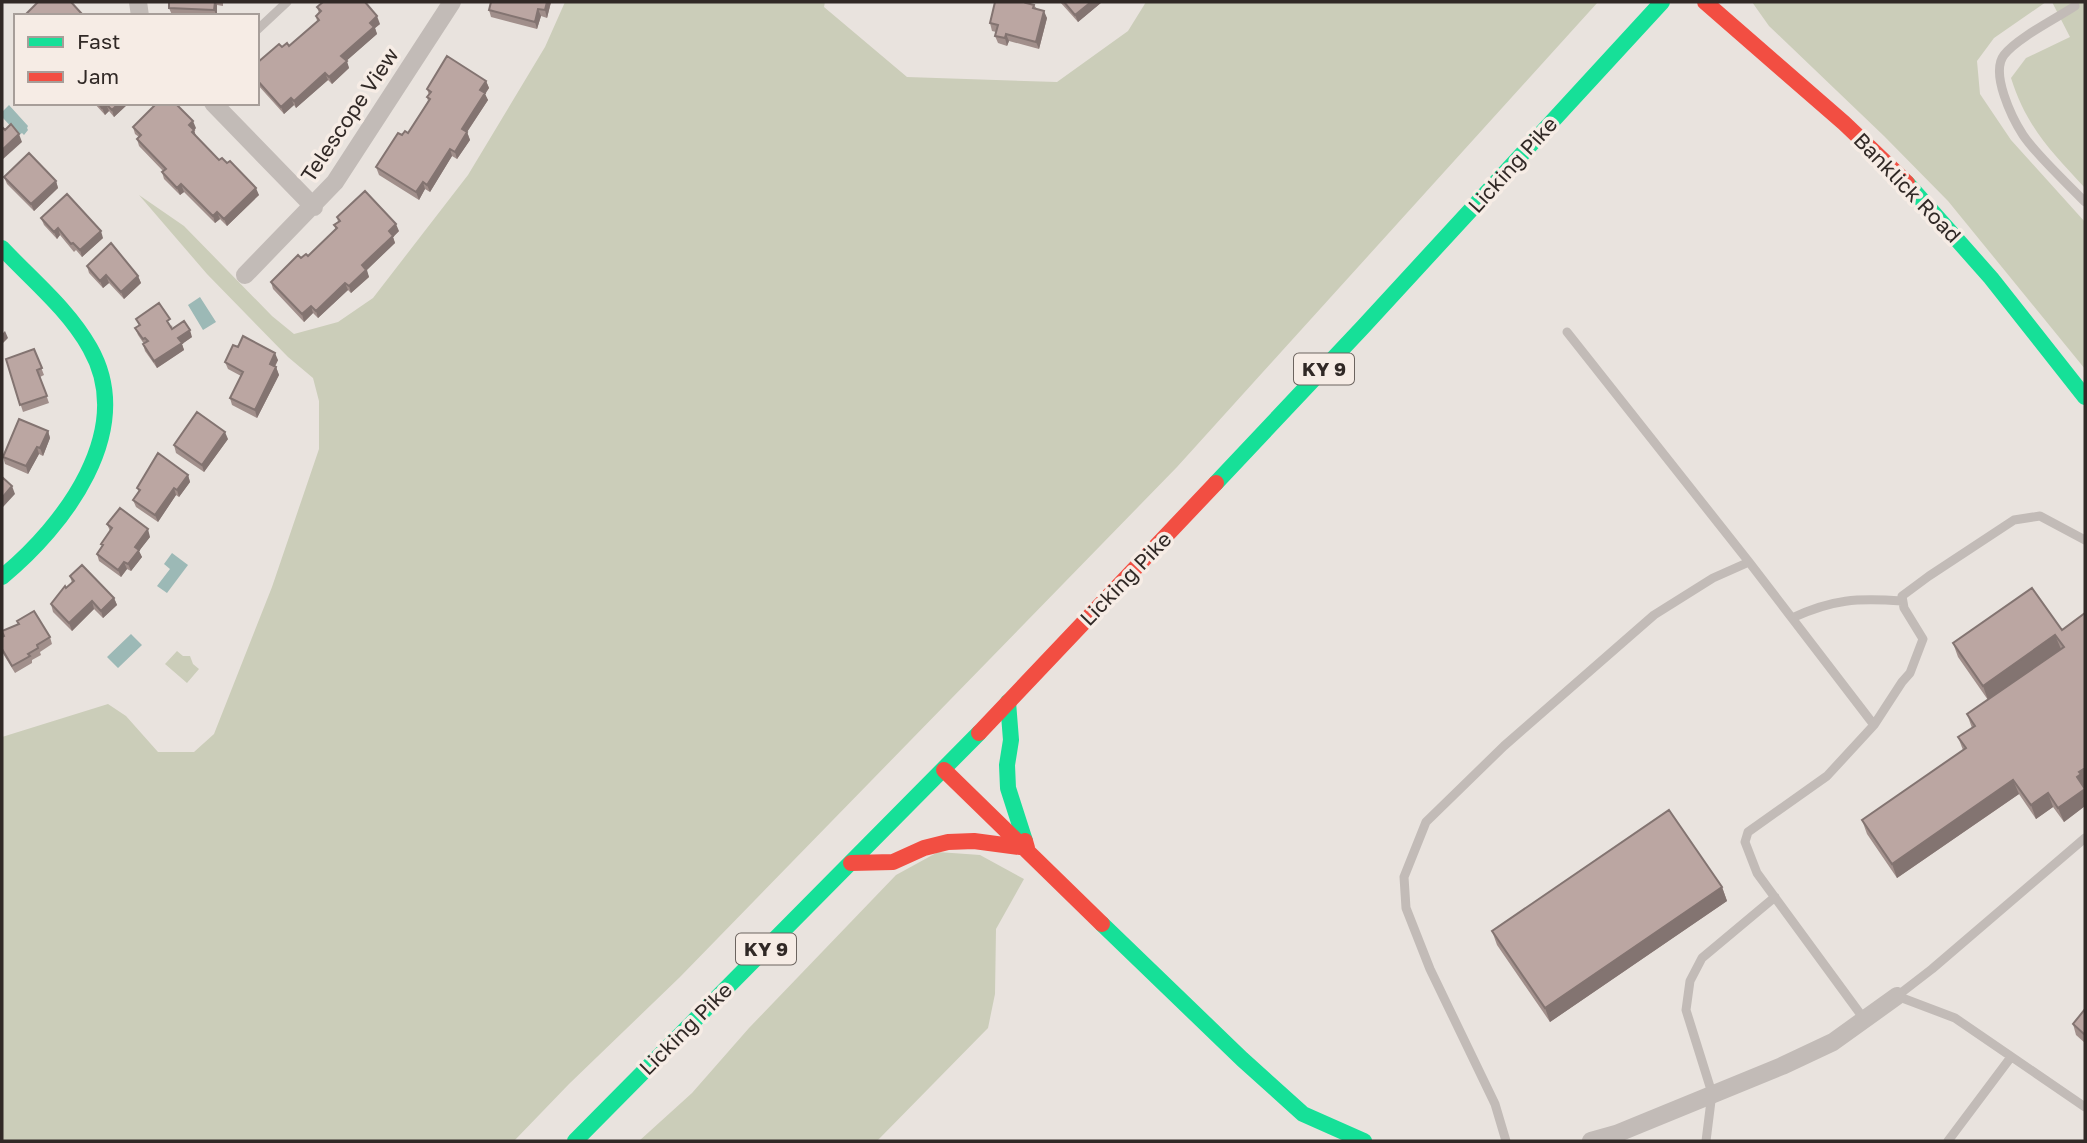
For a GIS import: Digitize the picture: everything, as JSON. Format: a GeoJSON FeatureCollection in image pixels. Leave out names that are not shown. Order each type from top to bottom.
{"type":"FeatureCollection","features":[{"type":"Feature","properties":{"kind":"main road","name":"Licking Pike"},"geometry":{"type":"LineString","coordinates":[[575,1141],[944,770],[1372,317],[1662,2]]}},
{"type":"Feature","properties":{"kind":"main road","name":"Banklick Road"},"geometry":{"type":"LineString","coordinates":[[1705,2],[1853,130],[1914,191],[2053,354],[2085,397]]}},
{"type":"Feature","properties":{"kind":"main road"},"geometry":{"type":"LineString","coordinates":[[2,248],[69,318],[88,344],[100,374],[105,420],[97,456],[77,492],[35,547],[2,577]]}},
{"type":"Feature","properties":{"kind":"main road"},"geometry":{"type":"LineString","coordinates":[[1008,702],[1011,740],[1007,765],[1008,788],[1027,848]]}},
{"type":"Feature","properties":{"kind":"main road"},"geometry":{"type":"LineString","coordinates":[[944,770],[1242,1059],[1303,1114],[1364,1141]]}},
{"type":"Feature","properties":{"kind":"main road"},"geometry":{"type":"LineString","coordinates":[[851,863],[893,862],[924,848],[948,842],[974,841],[1027,848]]}},
{"type":"Feature","properties":{"kind":"street","name":"Telescope View"},"geometry":{"type":"LineString","coordinates":[[245,275],[341,175],[452,2]]}},
{"type":"Feature","properties":{"kind":"street"},"geometry":{"type":"LineString","coordinates":[[215,105],[314,206]]}},
{"type":"Feature","properties":{"kind":"street"},"geometry":{"type":"LineString","coordinates":[[1591,1141],[1616,1134],[1782,1066],[1833,1042],[1897,996]]}},
{"type":"Feature","properties":{"kind":"lane"},"geometry":{"type":"LineString","coordinates":[[259,28],[288,2]]}},
{"type":"Feature","properties":{"kind":"lane"},"geometry":{"type":"LineString","coordinates":[[2075,6],[2026,37],[2004,55],[1998,69],[2005,100],[2023,135],[2085,202]]}},
{"type":"Feature","properties":{"kind":"lane"},"geometry":{"type":"LineString","coordinates":[[1567,332],[1874,725]]}},
{"type":"Feature","properties":{"kind":"lane"},"geometry":{"type":"LineString","coordinates":[[1864,1019],[1757,873],[1745,842],[1748,832],[1827,776],[1874,725],[1910,673],[1923,639],[1902,601],[1902,596],[2014,520],[2040,516],[2085,540]]}},
{"type":"Feature","properties":{"kind":"lane"},"geometry":{"type":"LineString","coordinates":[[1506,1141],[1495,1104],[1430,969],[1406,908],[1404,877],[1426,822],[1504,746],[1654,615],[1713,578],[1749,562]]}},
{"type":"Feature","properties":{"kind":"lane"},"geometry":{"type":"LineString","coordinates":[[1793,618],[1821,605],[1842,601],[1863,598],[1902,601]]}},
{"type":"Feature","properties":{"kind":"lane"},"geometry":{"type":"LineString","coordinates":[[1897,996],[2083,845]]}},
{"type":"Feature","properties":{"kind":"lane"},"geometry":{"type":"LineString","coordinates":[[1706,1141],[1712,1093],[1686,1010],[1690,981],[1703,958],[1775,897]]}},
{"type":"Feature","properties":{"kind":"lane"},"geometry":{"type":"LineString","coordinates":[[1897,996],[1955,1018],[2085,1107]]}},
{"type":"Feature","properties":{"kind":"lane"},"geometry":{"type":"LineString","coordinates":[[1948,1141],[2011,1057]]}},
{"type":"Feature","properties":{"kind":"green space"},"geometry":{"type":"Polygon","coordinates":[[[565,2],[825,2],[824,7],[907,77],[1057,82],[1128,31],[1146,2],[1598,2],[1177,467],[680,977],[514,1141],[2,1141],[2,737],[108,704],[126,716],[158,752],[194,752],[214,734],[272,587],[319,449],[319,401],[313,378],[288,357],[207,274],[139,195],[184,226],[272,316],[294,334],[338,322],[373,298],[468,175],[545,47],[565,2]]]}},
{"type":"Feature","properties":{"kind":"green space"},"geometry":{"type":"Polygon","coordinates":[[[1752,2],[2046,2],[1994,38],[1977,61],[1980,94],[2011,140],[2085,222],[2085,369],[1948,201],[1769,26],[1752,2]]]}},
{"type":"Feature","properties":{"kind":"green space"},"geometry":{"type":"Polygon","coordinates":[[[2052,2],[2085,2],[2085,188],[2032,125],[2011,78],[2026,58],[2070,37],[2052,2]]]}},
{"type":"Feature","properties":{"kind":"green space"},"geometry":{"type":"Polygon","coordinates":[[[177,651],[183,656],[190,656],[199,669],[187,683],[165,664],[177,651]]]}},
{"type":"Feature","properties":{"kind":"green space"},"geometry":{"type":"Polygon","coordinates":[[[938,852],[980,855],[1024,879],[996,929],[995,994],[988,1028],[877,1141],[639,1141],[692,1093],[749,1028],[896,875],[938,852]]]}},
{"type":"Feature","properties":{"kind":"water"},"geometry":{"type":"Polygon","coordinates":[[[9,105],[28,126],[24,135],[19,135],[2,117],[2,112],[9,105]]]}},
{"type":"Feature","properties":{"kind":"water"},"geometry":{"type":"Polygon","coordinates":[[[200,297],[216,322],[203,330],[188,305],[200,297]]]}},
{"type":"Feature","properties":{"kind":"water"},"geometry":{"type":"Polygon","coordinates":[[[172,553],[188,565],[167,593],[157,586],[170,569],[164,564],[172,553]]]}},
{"type":"Feature","properties":{"kind":"water"},"geometry":{"type":"Polygon","coordinates":[[[131,634],[142,645],[118,668],[107,657],[131,634]]]}},
{"type":"Feature","properties":{"kind":"building"},"geometry":{"type":"Polygon","coordinates":[[[38,2],[71,2],[82,14],[26,14],[38,2]]]}},
{"type":"Feature","properties":{"kind":"building"},"geometry":{"type":"Polygon","coordinates":[[[169,2],[215,2],[214,10],[169,8],[169,2]]]}},
{"type":"Feature","properties":{"kind":"building"},"geometry":{"type":"Polygon","coordinates":[[[323,2],[365,2],[377,16],[370,23],[374,27],[341,56],[347,61],[329,77],[325,73],[294,101],[291,98],[281,107],[259,82],[259,61],[279,44],[282,47],[287,43],[289,46],[319,20],[316,16],[321,11],[317,7],[323,2]]]}},
{"type":"Feature","properties":{"kind":"building"},"geometry":{"type":"Polygon","coordinates":[[[491,2],[547,2],[545,10],[538,9],[535,22],[489,10],[491,2]]]}},
{"type":"Feature","properties":{"kind":"building"},"geometry":{"type":"Polygon","coordinates":[[[995,2],[1027,2],[1034,5],[1033,8],[1044,11],[1036,42],[1006,34],[1005,38],[995,36],[998,25],[990,23],[995,2]]]}},
{"type":"Feature","properties":{"kind":"building"},"geometry":{"type":"Polygon","coordinates":[[[1064,2],[1091,2],[1075,15],[1064,2]]]}},
{"type":"Feature","properties":{"kind":"building"},"geometry":{"type":"Polygon","coordinates":[[[447,56],[486,81],[480,90],[485,93],[462,129],[467,132],[455,152],[450,149],[427,185],[423,182],[416,192],[376,167],[398,133],[408,133],[430,99],[427,97],[431,92],[427,89],[447,56]]]}},
{"type":"Feature","properties":{"kind":"building"},"geometry":{"type":"Polygon","coordinates":[[[155,105],[177,105],[193,121],[189,125],[194,130],[192,132],[219,160],[222,158],[227,163],[230,161],[256,188],[224,219],[217,212],[213,216],[181,184],[177,188],[162,172],[166,169],[137,139],[141,135],[133,127],[155,105]]]}},
{"type":"Feature","properties":{"kind":"building"},"geometry":{"type":"Polygon","coordinates":[[[11,124],[19,134],[2,150],[2,127],[5,130],[11,124]]]}},
{"type":"Feature","properties":{"kind":"building"},"geometry":{"type":"Polygon","coordinates":[[[29,153],[56,181],[31,204],[4,177],[29,153]]]}},
{"type":"Feature","properties":{"kind":"building"},"geometry":{"type":"Polygon","coordinates":[[[365,191],[396,224],[389,231],[393,236],[362,265],[366,270],[349,286],[345,283],[316,311],[311,306],[302,314],[271,282],[298,255],[301,258],[306,254],[308,256],[337,228],[334,225],[340,221],[337,217],[365,191]]]}},
{"type":"Feature","properties":{"kind":"building"},"geometry":{"type":"Polygon","coordinates":[[[67,194],[101,231],[80,250],[71,244],[58,228],[54,232],[41,218],[67,194]]]}},
{"type":"Feature","properties":{"kind":"building"},"geometry":{"type":"Polygon","coordinates":[[[111,243],[138,276],[121,292],[106,275],[100,281],[87,266],[111,243]]]}},
{"type":"Feature","properties":{"kind":"building"},"geometry":{"type":"Polygon","coordinates":[[[159,303],[170,319],[167,321],[172,329],[184,321],[190,330],[178,338],[182,343],[154,361],[143,344],[148,341],[143,339],[135,328],[140,325],[136,319],[159,303]]]}},
{"type":"Feature","properties":{"kind":"building"},"geometry":{"type":"Polygon","coordinates":[[[243,336],[275,353],[270,364],[276,367],[255,410],[230,398],[243,372],[225,362],[233,345],[238,347],[243,336]]]}},
{"type":"Feature","properties":{"kind":"building"},"geometry":{"type":"Polygon","coordinates":[[[34,349],[42,368],[37,370],[47,396],[20,405],[6,359],[34,349]]]}},
{"type":"Feature","properties":{"kind":"building"},"geometry":{"type":"Polygon","coordinates":[[[197,412],[225,432],[202,465],[174,445],[197,412]]]}},
{"type":"Feature","properties":{"kind":"building"},"geometry":{"type":"Polygon","coordinates":[[[19,419],[48,431],[40,448],[37,447],[26,466],[3,457],[19,419]]]}},
{"type":"Feature","properties":{"kind":"building"},"geometry":{"type":"Polygon","coordinates":[[[158,453],[188,475],[177,490],[174,488],[155,515],[133,500],[140,490],[137,488],[158,453]]]}},
{"type":"Feature","properties":{"kind":"building"},"geometry":{"type":"Polygon","coordinates":[[[2,477],[12,486],[2,498],[2,477]]]}},
{"type":"Feature","properties":{"kind":"building"},"geometry":{"type":"Polygon","coordinates":[[[120,508],[148,529],[135,547],[139,550],[128,564],[124,562],[118,570],[97,554],[112,528],[107,524],[120,508]]]}},
{"type":"Feature","properties":{"kind":"building"},"geometry":{"type":"Polygon","coordinates":[[[82,565],[114,598],[101,611],[92,601],[69,623],[51,604],[65,586],[66,588],[74,581],[70,576],[82,565]]]}},
{"type":"Feature","properties":{"kind":"building"},"geometry":{"type":"Polygon","coordinates":[[[2032,588],[2062,630],[2085,613],[2085,768],[2077,777],[2085,789],[2058,808],[2048,793],[2031,805],[2013,780],[1892,864],[1862,820],[1966,748],[1958,737],[1975,726],[1967,714],[2064,647],[2055,635],[1983,686],[1953,643],[2032,588]]]}},
{"type":"Feature","properties":{"kind":"building"},"geometry":{"type":"Polygon","coordinates":[[[34,611],[50,637],[37,645],[38,648],[28,654],[30,656],[12,666],[2,649],[2,631],[19,624],[17,621],[34,611]]]}},
{"type":"Feature","properties":{"kind":"building"},"geometry":{"type":"Polygon","coordinates":[[[1669,810],[1722,887],[1545,1008],[1492,931],[1669,810]]]}},
{"type":"Feature","properties":{"kind":"building"},"geometry":{"type":"Polygon","coordinates":[[[2085,1009],[2085,1035],[2073,1024],[2085,1009]]]}},
{"type":"Feature","properties":{"kind":"traffic: fast"},"geometry":{"type":"LineString","coordinates":[[1216,483],[1662,2]]}},
{"type":"Feature","properties":{"kind":"traffic: fast"},"geometry":{"type":"LineString","coordinates":[[1907,183],[1991,278],[2085,397]]}},
{"type":"Feature","properties":{"kind":"traffic: fast"},"geometry":{"type":"LineString","coordinates":[[2,248],[71,320],[90,348],[102,380],[105,412],[99,443],[87,475],[69,504],[49,531],[2,577]]}},
{"type":"Feature","properties":{"kind":"traffic: fast"},"geometry":{"type":"LineString","coordinates":[[1008,702],[1011,740],[1007,765],[1008,788],[1025,841]]}},
{"type":"Feature","properties":{"kind":"traffic: fast"},"geometry":{"type":"LineString","coordinates":[[575,1141],[979,733]]}},
{"type":"Feature","properties":{"kind":"traffic: fast"},"geometry":{"type":"LineString","coordinates":[[1102,924],[1303,1114],[1364,1141]]}},
{"type":"Feature","properties":{"kind":"traffic: jam"},"geometry":{"type":"LineString","coordinates":[[1705,2],[1844,123],[1907,183]]}},
{"type":"Feature","properties":{"kind":"traffic: jam"},"geometry":{"type":"LineString","coordinates":[[979,733],[1216,483]]}},
{"type":"Feature","properties":{"kind":"traffic: jam"},"geometry":{"type":"LineString","coordinates":[[944,770],[1102,924]]}},
{"type":"Feature","properties":{"kind":"traffic: jam"},"geometry":{"type":"LineString","coordinates":[[851,863],[893,862],[924,848],[948,842],[974,841],[1027,848],[1025,841]]}}]}
